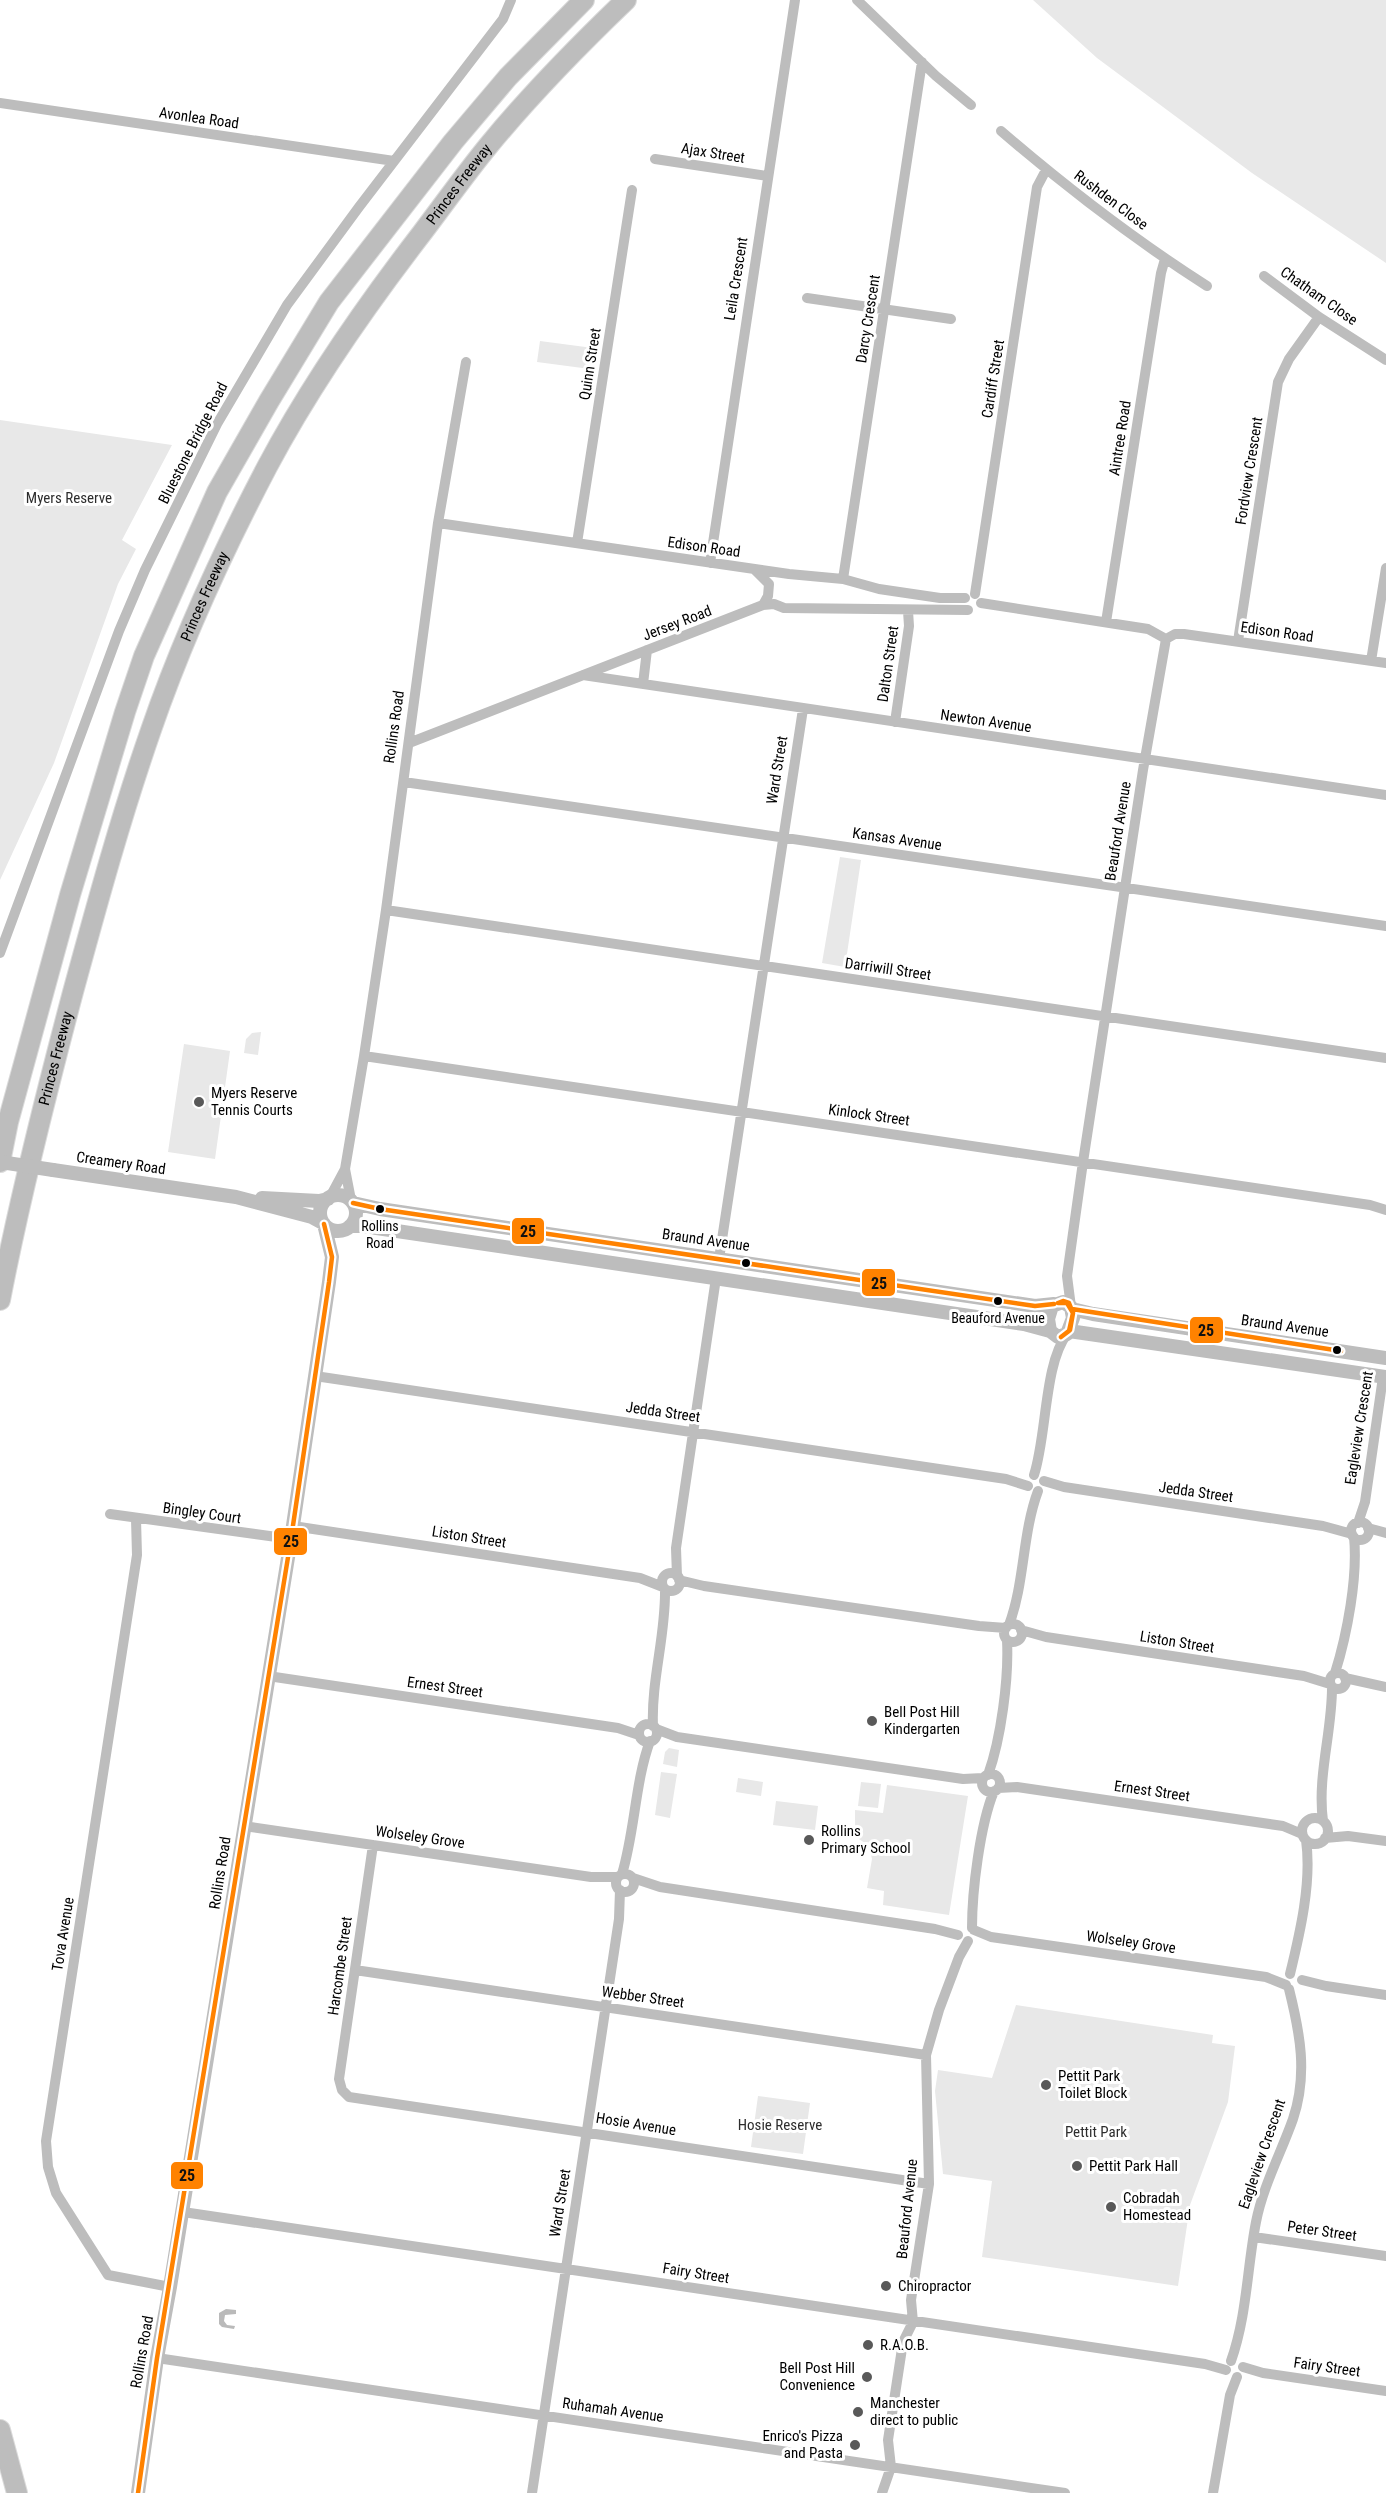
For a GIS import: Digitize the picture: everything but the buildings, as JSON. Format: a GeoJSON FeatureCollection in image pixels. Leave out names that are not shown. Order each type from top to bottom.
{"type":"FeatureCollection","features":[{"type":"Feature","properties":{"kind":"highway","name":"Princes Freeway"},"geometry":{"type":"LineString","coordinates":[[0,1162],[8,1122],[70,895],[125,712],[144,656],[217,492],[329,302],[508,77],[584,0]]}},
{"type":"Feature","properties":{"kind":"highway","name":"Princes Freeway"},"geometry":{"type":"LineString","coordinates":[[0,1300],[16,1215],[49,1082],[118,830],[156,716],[189,633],[227,548],[269,464],[317,382],[383,284],[489,145],[572,52],[626,0]]}},
{"type":"Feature","properties":{"kind":"highway"},"geometry":{"type":"LineString","coordinates":[[0,2430],[17,2493]]}},
{"type":"Feature","properties":{"kind":"highway"},"geometry":{"type":"LineString","coordinates":[[0,2447],[3,2493]]}},
{"type":"Feature","properties":{"kind":"street","name":"Bluestone Bridge Road"},"geometry":{"type":"LineString","coordinates":[[0,953],[119,631],[145,570],[234,394],[287,305],[503,19],[511,0]]}},
{"type":"Feature","properties":{"kind":"street","name":"Leila Crescent"},"geometry":{"type":"LineString","coordinates":[[710,563],[795,0]]}},
{"type":"Feature","properties":{"kind":"street"},"geometry":{"type":"LineString","coordinates":[[857,0],[971,105]]}},
{"type":"Feature","properties":{"kind":"street","name":"Darcy Crescent"},"geometry":{"type":"LineString","coordinates":[[843,579],[922,62]]}},
{"type":"Feature","properties":{"kind":"street","name":"Avonlea Road"},"geometry":{"type":"LineString","coordinates":[[0,103],[394,161]]}},
{"type":"Feature","properties":{"kind":"street","name":"Rushden Close"},"geometry":{"type":"LineString","coordinates":[[1001,131],[1046,170],[1165,259],[1207,286]]}},
{"type":"Feature","properties":{"kind":"street","name":"Ajax Street"},"geometry":{"type":"LineString","coordinates":[[655,159],[767,176]]}},
{"type":"Feature","properties":{"kind":"street","name":"Cardiff Street"},"geometry":{"type":"LineString","coordinates":[[973,598],[1037,187],[1046,170]]}},
{"type":"Feature","properties":{"kind":"street","name":"Quinn Street"},"geometry":{"type":"LineString","coordinates":[[577,543],[632,190]]}},
{"type":"Feature","properties":{"kind":"street","name":"Aintree Road"},"geometry":{"type":"LineString","coordinates":[[1106,622],[1165,259]]}},
{"type":"Feature","properties":{"kind":"street","name":"Chatham Close"},"geometry":{"type":"LineString","coordinates":[[1264,276],[1386,360]]}},
{"type":"Feature","properties":{"kind":"street"},"geometry":{"type":"LineString","coordinates":[[807,298],[951,319]]}},
{"type":"Feature","properties":{"kind":"street","name":"Fordview Crescent"},"geometry":{"type":"LineString","coordinates":[[1238,642],[1278,382],[1289,359],[1319,316]]}},
{"type":"Feature","properties":{"kind":"street","name":"Rollins Road"},"geometry":{"type":"LineString","coordinates":[[329,1198],[345,1169],[364,1056],[387,910],[438,523],[466,362]]}},
{"type":"Feature","properties":{"kind":"street","name":"Edison Road"},"geometry":{"type":"LineString","coordinates":[[438,523],[789,574],[843,579],[879,589],[940,598],[973,598],[1148,628],[1165,640],[1175,634],[1184,634],[1386,663]]}},
{"type":"Feature","properties":{"kind":"street"},"geometry":{"type":"LineString","coordinates":[[1371,661],[1386,568]]}},
{"type":"Feature","properties":{"kind":"street"},"geometry":{"type":"LineString","coordinates":[[755,569],[769,584],[768,602]]}},
{"type":"Feature","properties":{"kind":"street"},"geometry":{"type":"LineString","coordinates":[[769,584],[778,577],[789,574]]}},
{"type":"Feature","properties":{"kind":"street","name":"Jersey Road"},"geometry":{"type":"LineString","coordinates":[[409,742],[768,602],[784,608],[976,610],[973,598]]}},
{"type":"Feature","properties":{"kind":"street","name":"Dalton Street"},"geometry":{"type":"LineString","coordinates":[[895,722],[909,626],[908,611]]}},
{"type":"Feature","properties":{"kind":"street","name":"Beauford Avenue"},"geometry":{"type":"LineString","coordinates":[[1055,1304],[1067,1276],[1144,759],[1165,640]]}},
{"type":"Feature","properties":{"kind":"street"},"geometry":{"type":"LineString","coordinates":[[642,684],[647,650]]}},
{"type":"Feature","properties":{"kind":"street","name":"Newton Avenue"},"geometry":{"type":"LineString","coordinates":[[583,675],[1386,795]]}},
{"type":"Feature","properties":{"kind":"street","name":"Ward Street"},"geometry":{"type":"LineString","coordinates":[[532,2493],[803,709]]}},
{"type":"Feature","properties":{"kind":"street","name":"Kansas Avenue"},"geometry":{"type":"LineString","coordinates":[[404,782],[1386,926]]}},
{"type":"Feature","properties":{"kind":"street","name":"Darriwill Street"},"geometry":{"type":"LineString","coordinates":[[387,910],[1386,1058]]}},
{"type":"Feature","properties":{"kind":"street","name":"Kinlock Street"},"geometry":{"type":"LineString","coordinates":[[364,1056],[1370,1204],[1386,1210]]}},
{"type":"Feature","properties":{"kind":"street","name":"Creamery Road"},"geometry":{"type":"LineString","coordinates":[[0,1162],[236,1197],[319,1201],[329,1198]]}},
{"type":"Feature","properties":{"kind":"street","name":"Rollins Road"},"geometry":{"type":"LineString","coordinates":[[345,1169],[352,1202]]}},
{"type":"Feature","properties":{"kind":"street"},"geometry":{"type":"LineString","coordinates":[[349,1227],[355,1215],[352,1202],[342,1195],[329,1198],[322,1211],[324,1223],[336,1231],[349,1227],[375,1228],[1036,1325],[1058,1337],[1068,1333],[1385,1377]]}},
{"type":"Feature","properties":{"kind":"street","name":"Creamery Road"},"geometry":{"type":"LineString","coordinates":[[236,1197],[312,1217],[324,1223]]}},
{"type":"Feature","properties":{"kind":"street","name":"Braund Avenue"},"geometry":{"type":"LineString","coordinates":[[352,1202],[380,1209],[1035,1306],[1055,1304]]}},
{"type":"Feature","properties":{"kind":"street","name":"Kinlock Street"},"geometry":{"type":"LineString","coordinates":[[1370,1204],[1386,1202]]}},
{"type":"Feature","properties":{"kind":"street","name":"Rollins Road"},"geometry":{"type":"LineString","coordinates":[[138,2493],[157,2358],[183,2212],[315,1376],[332,1257],[324,1223]]}},
{"type":"Feature","properties":{"kind":"street","name":"Rollins Road"},"geometry":{"type":"LineString","coordinates":[[332,1257],[349,1227]]}},
{"type":"Feature","properties":{"kind":"street","name":"Beauford Avenue"},"geometry":{"type":"LineString","coordinates":[[1067,1276],[1072,1308]]}},
{"type":"Feature","properties":{"kind":"street"},"geometry":{"type":"LineString","coordinates":[[1050,1331],[1048,1316],[1055,1304],[1064,1302],[1072,1308],[1073,1318],[1068,1333]]}},
{"type":"Feature","properties":{"kind":"street","name":"Braund Avenue"},"geometry":{"type":"LineString","coordinates":[[1072,1308],[1093,1314],[1386,1359]]}},
{"type":"Feature","properties":{"kind":"street","name":"Beauford Avenue"},"geometry":{"type":"LineString","coordinates":[[891,2467],[888,2440],[903,2342],[913,2322],[911,2300],[928,2184],[926,2055],[939,2010],[959,1957],[972,1908],[1055,1357],[1050,1331]]}},
{"type":"Feature","properties":{"kind":"street","name":"Beauford Avenue"},"geometry":{"type":"LineString","coordinates":[[1055,1357],[1068,1333]]}},
{"type":"Feature","properties":{"kind":"street","name":"Eagleview Crescent"},"geometry":{"type":"LineString","coordinates":[[1215,2490],[1254,2237],[1262,2202],[1293,2117],[1300,2090],[1301,2045],[1295,2013],[1294,1982],[1297,1947],[1310,1862],[1322,1841],[1325,1823],[1320,1799],[1386,1359]]}},
{"type":"Feature","properties":{"kind":"street","name":"Jedda Street"},"geometry":{"type":"LineString","coordinates":[[315,1376],[1386,1535]]}},
{"type":"Feature","properties":{"kind":"street","name":"Bingley Court"},"geometry":{"type":"LineString","coordinates":[[110,1514],[136,1519],[292,1533]]}},
{"type":"Feature","properties":{"kind":"street","name":"Tova Avenue"},"geometry":{"type":"LineString","coordinates":[[136,1519],[137,1555],[46,2141],[48,2167],[56,2193],[108,2275],[170,2287]]}},
{"type":"Feature","properties":{"kind":"street","name":"Liston Street"},"geometry":{"type":"LineString","coordinates":[[292,1533],[704,1586],[1386,1688]]}},
{"type":"Feature","properties":{"kind":"street","name":"Ernest Street"},"geometry":{"type":"LineString","coordinates":[[268,1676],[1283,1826],[1304,1837],[1322,1841]]}},
{"type":"Feature","properties":{"kind":"street","name":"Eagleview Crescent"},"geometry":{"type":"LineString","coordinates":[[1310,1862],[1304,1837],[1308,1820],[1320,1799]]}},
{"type":"Feature","properties":{"kind":"street"},"geometry":{"type":"LineString","coordinates":[[1308,1820],[1325,1823],[1348,1836]]}},
{"type":"Feature","properties":{"kind":"street","name":"Ernest Street"},"geometry":{"type":"LineString","coordinates":[[1283,1826],[1308,1820]]}},
{"type":"Feature","properties":{"kind":"street","name":"Wolseley Grove"},"geometry":{"type":"LineString","coordinates":[[244,1826],[1386,1995]]}},
{"type":"Feature","properties":{"kind":"street"},"geometry":{"type":"LineString","coordinates":[[1322,1841],[1348,1836],[1386,1841]]}},
{"type":"Feature","properties":{"kind":"street","name":"Harcombe Street"},"geometry":{"type":"LineString","coordinates":[[342,2090],[339,2079],[373,1845]]}},
{"type":"Feature","properties":{"kind":"street","name":"Webber Street"},"geometry":{"type":"LineString","coordinates":[[355,1970],[926,2055]]}},
{"type":"Feature","properties":{"kind":"street","name":"Hosie Avenue"},"geometry":{"type":"LineString","coordinates":[[342,2090],[349,2097],[928,2184]]}},
{"type":"Feature","properties":{"kind":"street","name":"Fairy Street"},"geometry":{"type":"LineString","coordinates":[[183,2212],[1386,2391]]}},
{"type":"Feature","properties":{"kind":"street","name":"Peter Street"},"geometry":{"type":"LineString","coordinates":[[1254,2237],[1386,2256]]}},
{"type":"Feature","properties":{"kind":"street","name":"Ruhamah Avenue"},"geometry":{"type":"LineString","coordinates":[[157,2358],[1065,2493]]}},
{"type":"Feature","properties":{"kind":"street"},"geometry":{"type":"LineString","coordinates":[[882,2493],[891,2467]]}},
{"type":"Feature","properties":{"kind":"green space"},"geometry":{"type":"Polygon","coordinates":[[[1033,0],[1386,0],[1386,263],[1252,173],[1097,58],[1033,0]]]}},
{"type":"Feature","properties":{"kind":"green space"},"geometry":{"type":"Polygon","coordinates":[[[540,341],[593,348],[590,369],[537,362],[540,341]]]}},
{"type":"Feature","properties":{"kind":"green space","name":"Myers Reserve"},"geometry":{"type":"Polygon","coordinates":[[[0,420],[172,445],[122,540],[136,549],[118,584],[54,763],[0,880],[0,420]]]}},
{"type":"Feature","properties":{"kind":"green space"},"geometry":{"type":"Polygon","coordinates":[[[840,857],[861,860],[845,967],[822,963],[840,857]]]}},
{"type":"Feature","properties":{"kind":"green space"},"geometry":{"type":"Polygon","coordinates":[[[261,1032],[258,1055],[244,1053],[246,1039],[252,1033],[261,1032]]]}},
{"type":"Feature","properties":{"kind":"green space","name":"Myers Reserve Tennis Courts"},"geometry":{"type":"Polygon","coordinates":[[[184,1044],[230,1051],[215,1159],[168,1152],[184,1044]]]}},
{"type":"Feature","properties":{"kind":"green space"},"geometry":{"type":"Polygon","coordinates":[[[669,1748],[679,1750],[677,1767],[663,1764],[665,1752],[669,1748]]]}},
{"type":"Feature","properties":{"kind":"green space"},"geometry":{"type":"Polygon","coordinates":[[[661,1772],[677,1774],[670,1818],[655,1815],[661,1772]]]}},
{"type":"Feature","properties":{"kind":"green space"},"geometry":{"type":"Polygon","coordinates":[[[738,1778],[763,1782],[761,1796],[736,1792],[738,1778]]]}},
{"type":"Feature","properties":{"kind":"green space"},"geometry":{"type":"Polygon","coordinates":[[[861,1782],[881,1784],[878,1808],[858,1806],[861,1782]]]}},
{"type":"Feature","properties":{"kind":"green space"},"geometry":{"type":"Polygon","coordinates":[[[887,1785],[968,1796],[949,1915],[883,1905],[884,1891],[867,1888],[872,1859],[869,1846],[859,1839],[855,1830],[855,1810],[883,1813],[887,1785]]]}},
{"type":"Feature","properties":{"kind":"green space"},"geometry":{"type":"Polygon","coordinates":[[[776,1801],[818,1806],[815,1830],[773,1825],[776,1801]]]}},
{"type":"Feature","properties":{"kind":"green space","name":"Pettit Park"},"geometry":{"type":"Polygon","coordinates":[[[1016,2005],[1213,2035],[1212,2043],[1235,2046],[1228,2102],[1190,2205],[1178,2286],[982,2257],[992,2181],[943,2174],[935,2091],[938,2070],[992,2078],[1016,2005]]]}},
{"type":"Feature","properties":{"kind":"green space","name":"Hosie Reserve"},"geometry":{"type":"Polygon","coordinates":[[[758,2096],[810,2103],[803,2154],[751,2147],[758,2096]]]}},
{"type":"Feature","properties":{"kind":"shaded area"},"geometry":{"type":"Polygon","coordinates":[[[226,2309],[236,2310],[236,2314],[225,2315],[224,2321],[227,2325],[235,2326],[234,2329],[222,2327],[219,2324],[219,2313],[226,2309]]]}},
{"type":"Feature","properties":{"kind":"transit line","name":"25"},"geometry":{"type":"LineString","coordinates":[[353,1203],[380,1209],[1035,1306],[1054,1304]]}},
{"type":"Feature","properties":{"kind":"transit line","name":"25"},"geometry":{"type":"LineString","coordinates":[[138,2493],[157,2358],[291,1539],[329,1282],[332,1257],[324,1224]]}},
{"type":"Feature","properties":{"kind":"transit line","name":"25"},"geometry":{"type":"LineString","coordinates":[[1058,1303],[1063,1301],[1069,1303],[1073,1313],[1070,1330],[1061,1337]]}},
{"type":"Feature","properties":{"kind":"transit line","name":"25"},"geometry":{"type":"LineString","coordinates":[[1058,1303],[1067,1303],[1073,1313],[1069,1331],[1061,1337]]}},
{"type":"Feature","properties":{"kind":"transit line","name":"25"},"geometry":{"type":"LineString","coordinates":[[1072,1309],[1341,1351]]}},
{"type":"Feature","properties":{"kind":"place","name":"Myers Reserve Tennis Courts"},"geometry":{"type":"Point","coordinates":[199,1102]}},
{"type":"Feature","properties":{"kind":"place","name":"Rollins Road"},"geometry":{"type":"Point","coordinates":[380,1209]}},
{"type":"Feature","properties":{"kind":"place","name":"Beauford Avenue"},"geometry":{"type":"Point","coordinates":[998,1301]}},
{"type":"Feature","properties":{"kind":"place","name":"Bell Post Hill Kindergarten"},"geometry":{"type":"Point","coordinates":[872,1721]}},
{"type":"Feature","properties":{"kind":"place","name":"Rollins Primary School"},"geometry":{"type":"Point","coordinates":[809,1840]}},
{"type":"Feature","properties":{"kind":"place","name":"Pettit Park Toilet Block"},"geometry":{"type":"Point","coordinates":[1046,2085]}},
{"type":"Feature","properties":{"kind":"place","name":"Pettit Park Hall"},"geometry":{"type":"Point","coordinates":[1077,2166]}},
{"type":"Feature","properties":{"kind":"place","name":"Cobradah Homestead"},"geometry":{"type":"Point","coordinates":[1111,2207]}},
{"type":"Feature","properties":{"kind":"place","name":"Chiropractor"},"geometry":{"type":"Point","coordinates":[886,2286]}},
{"type":"Feature","properties":{"kind":"place","name":"R.A.O.B."},"geometry":{"type":"Point","coordinates":[868,2345]}},
{"type":"Feature","properties":{"kind":"place","name":"Bell Post Hill Convenience"},"geometry":{"type":"Point","coordinates":[867,2377]}},
{"type":"Feature","properties":{"kind":"place","name":"Manchester direct to public"},"geometry":{"type":"Point","coordinates":[858,2412]}},
{"type":"Feature","properties":{"kind":"place","name":"Enrico's Pizza and Pasta"},"geometry":{"type":"Point","coordinates":[855,2445]}}]}
